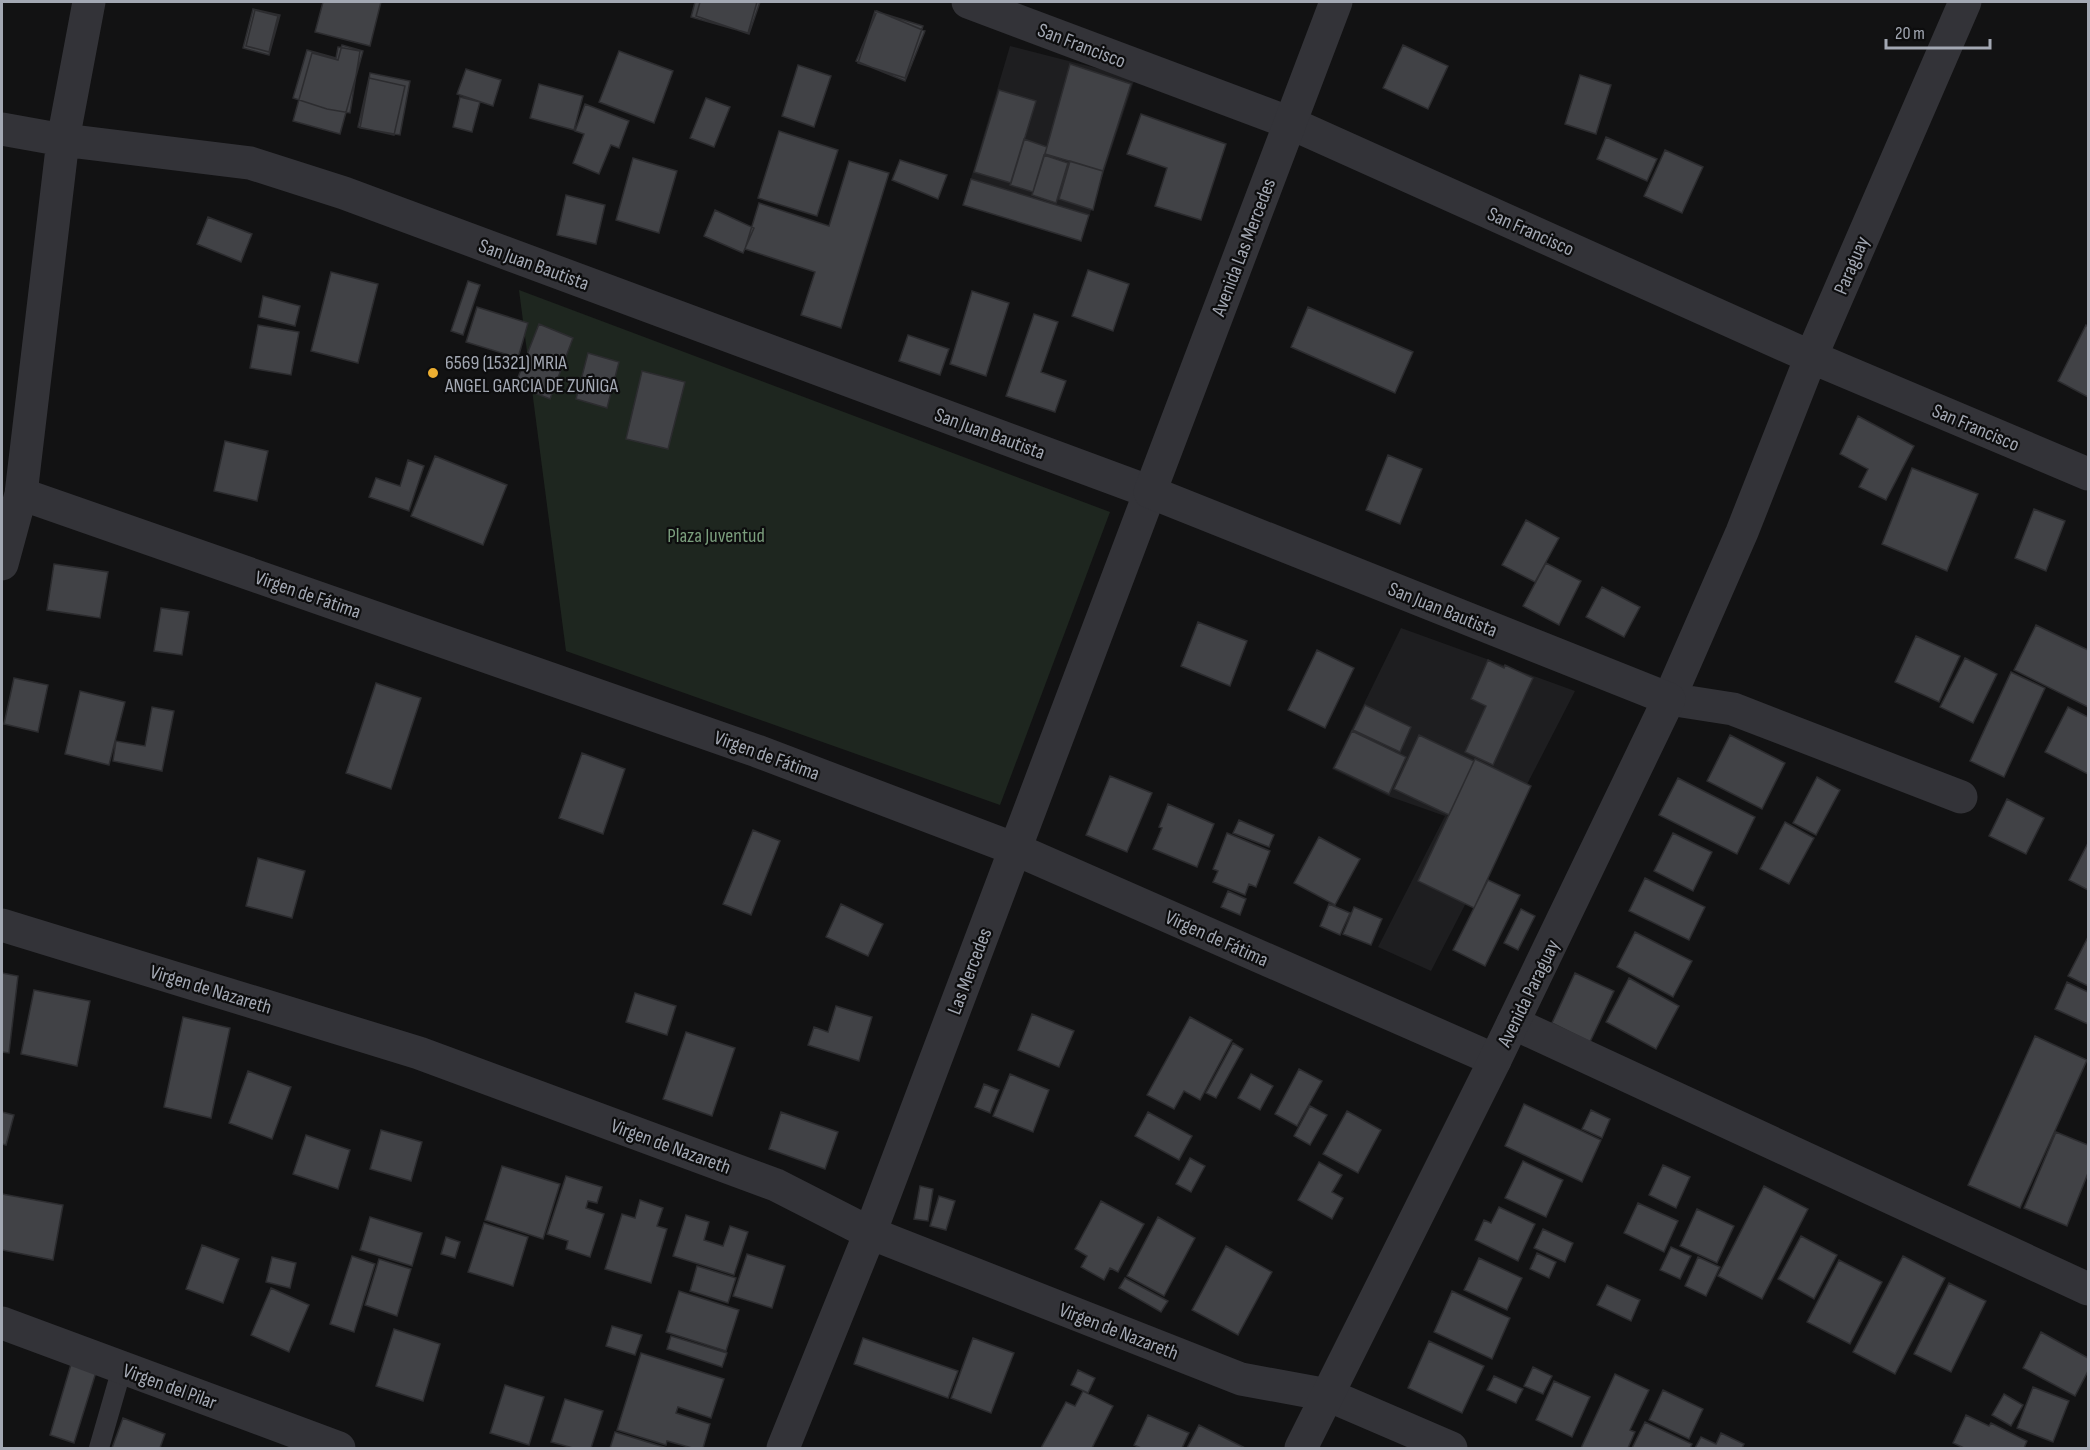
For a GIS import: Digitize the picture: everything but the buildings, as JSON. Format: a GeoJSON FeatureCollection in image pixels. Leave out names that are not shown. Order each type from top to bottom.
{"type":"FeatureCollection","features":[{"type":"Feature","properties":{"kind":"street"},"geometry":{"type":"LineString","coordinates":[[2,564],[21,494],[63,140],[89,2]]}},
{"type":"Feature","properties":{"kind":"street","name":"San Francisco"},"geometry":{"type":"LineString","coordinates":[[968,2],[1290,123],[1811,357],[2088,474]]}},
{"type":"Feature","properties":{"kind":"street","name":"Avenida Las Mercedes"},"geometry":{"type":"LineString","coordinates":[[1150,492],[1336,2]]}},
{"type":"Feature","properties":{"kind":"street","name":"Paraguay"},"geometry":{"type":"LineString","coordinates":[[1742,532],[1811,357],[1965,2]]}},
{"type":"Feature","properties":{"kind":"street","name":"San Juan Bautista"},"geometry":{"type":"LineString","coordinates":[[2,129],[63,140],[250,163],[344,193],[1150,492],[1669,699],[1733,709],[1961,797]]}},
{"type":"Feature","properties":{"kind":"street","name":"Las Mercedes"},"geometry":{"type":"LineString","coordinates":[[783,1449],[870,1233],[1150,492]]}},
{"type":"Feature","properties":{"kind":"street","name":"Virgen de Fátima"},"geometry":{"type":"LineString","coordinates":[[21,494],[757,751],[1015,849],[1495,1060]]}},
{"type":"Feature","properties":{"kind":"street","name":"Avenida Paraguay"},"geometry":{"type":"LineString","coordinates":[[1301,1449],[1495,1060],[1669,699],[1742,532]]}},
{"type":"Feature","properties":{"kind":"street","name":"Virgen de Nazareth"},"geometry":{"type":"LineString","coordinates":[[2,925],[419,1053],[776,1185],[870,1233],[1241,1379],[1328,1395],[1451,1449]]}},
{"type":"Feature","properties":{"kind":"street"},"geometry":{"type":"LineString","coordinates":[[1513,1023],[2088,1289]]}},
{"type":"Feature","properties":{"kind":"street","name":"Virgen del Pilar"},"geometry":{"type":"LineString","coordinates":[[2,1323],[339,1449]]}},
{"type":"Feature","properties":{"kind":"lane"},"geometry":{"type":"LineString","coordinates":[[99,1449],[122,1368]]}},
{"type":"Feature","properties":{"kind":"shaded area"},"geometry":{"type":"Polygon","coordinates":[[[1010,46],[1135,78],[1081,241],[963,205],[1010,46]]]}},
{"type":"Feature","properties":{"kind":"shaded area"},"geometry":{"type":"Polygon","coordinates":[[[1401,628],[1575,691],[1431,971],[1378,947],[1445,816],[1388,796],[1332,769],[1401,628]]]}},
{"type":"Feature","properties":{"kind":"green space","name":"Plaza Juventud"},"geometry":{"type":"Polygon","coordinates":[[[519,290],[1110,512],[1000,805],[566,651],[519,290]]]}},
{"type":"Feature","properties":{"kind":"place","name":"6569 (15321) MRIA ANGEL GARCIA DE ZUÑIGA"},"geometry":{"type":"Point","coordinates":[433,373]}}]}
